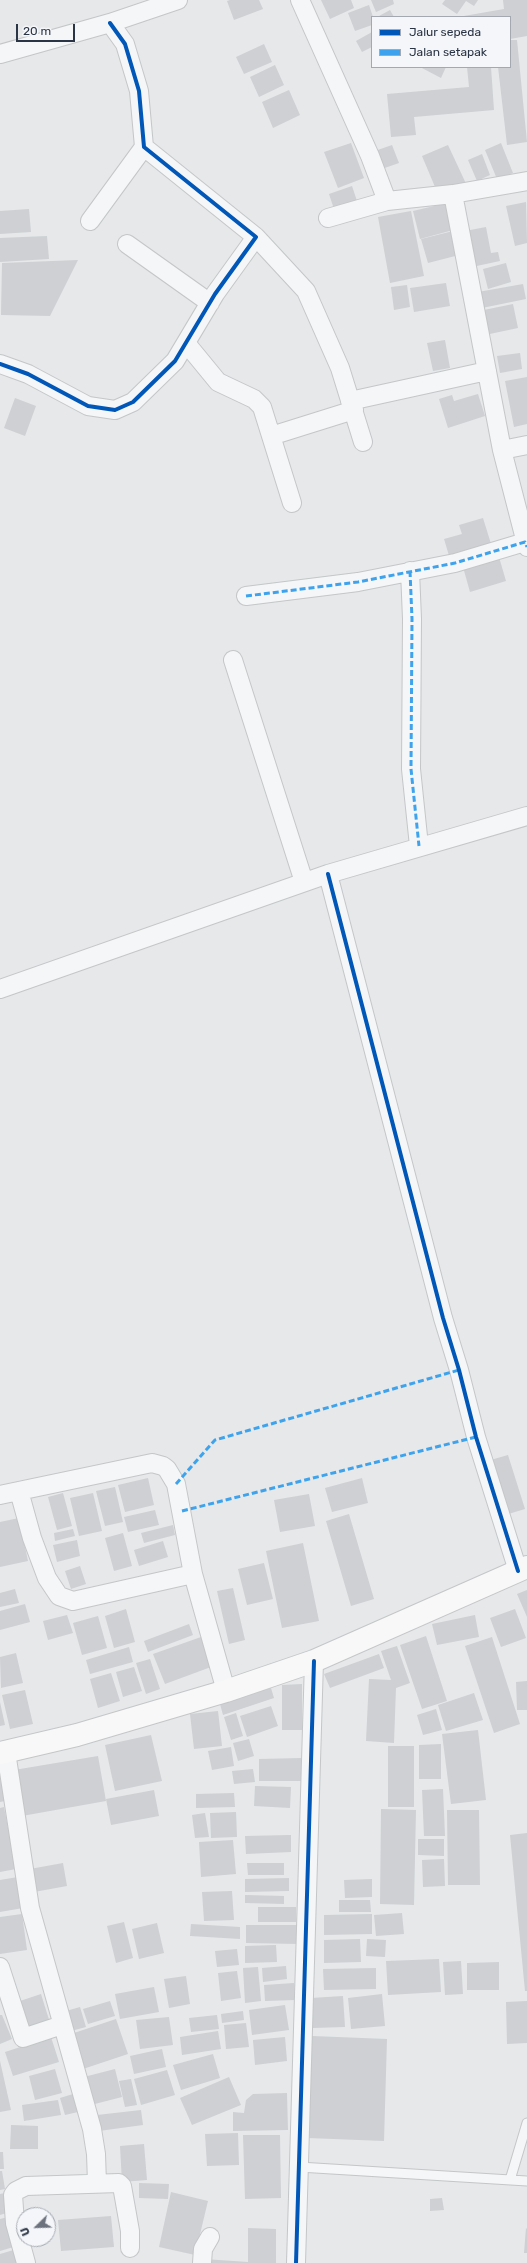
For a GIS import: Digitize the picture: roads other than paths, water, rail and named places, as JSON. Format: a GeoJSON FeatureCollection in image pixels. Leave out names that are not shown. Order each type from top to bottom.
{"type":"FeatureCollection","features":[{"type":"Feature","properties":{"kind":"main road"},"geometry":{"type":"LineString","coordinates":[[3,1752],[77,1735],[226,1691],[314,1661],[522,1569]]}},
{"type":"Feature","properties":{"kind":"street"},"geometry":{"type":"LineString","coordinates":[[0,54],[110,23],[178,0]]}},
{"type":"Feature","properties":{"kind":"street"},"geometry":{"type":"LineString","coordinates":[[300,0],[370,156],[387,201]]}},
{"type":"Feature","properties":{"kind":"street"},"geometry":{"type":"LineString","coordinates":[[90,221],[144,148],[139,91],[125,44],[110,23]]}},
{"type":"Feature","properties":{"kind":"street"},"geometry":{"type":"LineString","coordinates":[[144,148],[256,237],[306,292],[340,368],[363,442]]}},
{"type":"Feature","properties":{"kind":"street"},"geometry":{"type":"LineString","coordinates":[[328,218],[387,201],[453,194],[527,181]]}},
{"type":"Feature","properties":{"kind":"street"},"geometry":{"type":"LineString","coordinates":[[246,596],[358,582],[455,563],[526,545],[502,450],[453,194]]}},
{"type":"Feature","properties":{"kind":"street"},"geometry":{"type":"LineString","coordinates":[[0,364],[28,374],[88,406],[115,410],[133,402],[175,361],[210,303],[256,237]]}},
{"type":"Feature","properties":{"kind":"street"},"geometry":{"type":"LineString","coordinates":[[127,244],[210,303]]}},
{"type":"Feature","properties":{"kind":"street"},"geometry":{"type":"LineString","coordinates":[[186,343],[218,382],[254,398],[262,408],[292,504]]}},
{"type":"Feature","properties":{"kind":"street"},"geometry":{"type":"LineString","coordinates":[[271,436],[352,406],[487,371]]}},
{"type":"Feature","properties":{"kind":"street"},"geometry":{"type":"LineString","coordinates":[[502,450],[527,445]]}},
{"type":"Feature","properties":{"kind":"street"},"geometry":{"type":"LineString","coordinates":[[410,571],[412,619],[412,769],[419,846]]}},
{"type":"Feature","properties":{"kind":"street"},"geometry":{"type":"LineString","coordinates":[[233,660],[304,882]]}},
{"type":"Feature","properties":{"kind":"street"},"geometry":{"type":"LineString","coordinates":[[0,989],[328,874],[419,846],[527,816]]}},
{"type":"Feature","properties":{"kind":"street"},"geometry":{"type":"LineString","coordinates":[[328,874],[443,1318],[459,1370],[476,1437],[522,1569]]}},
{"type":"Feature","properties":{"kind":"street"},"geometry":{"type":"LineString","coordinates":[[0,1495],[152,1463],[163,1466],[176,1484],[194,1574],[226,1691]]}},
{"type":"Feature","properties":{"kind":"street"},"geometry":{"type":"LineString","coordinates":[[19,1491],[32,1538],[47,1578],[59,1596],[73,1601],[194,1574]]}},
{"type":"Feature","properties":{"kind":"street"},"geometry":{"type":"LineString","coordinates":[[296,2263],[314,1661]]}},
{"type":"Feature","properties":{"kind":"street"},"geometry":{"type":"LineString","coordinates":[[3,1752],[30,1908],[92,2129],[96,2154],[97,2183]]}},
{"type":"Feature","properties":{"kind":"street"},"geometry":{"type":"LineString","coordinates":[[0,1967],[23,2038],[62,2026]]}},
{"type":"Feature","properties":{"kind":"street"},"geometry":{"type":"LineString","coordinates":[[26,2263],[14,2223],[13,2195],[16,2191],[26,2186],[115,2182],[122,2186],[130,2231],[130,2248]]}},
{"type":"Feature","properties":{"kind":"street"},"geometry":{"type":"LineString","coordinates":[[202,2263],[204,2249],[210,2237]]}},
{"type":"Feature","properties":{"kind":"lane"},"geometry":{"type":"LineString","coordinates":[[510,2180],[527,2123]]}},
{"type":"Feature","properties":{"kind":"lane"},"geometry":{"type":"LineString","coordinates":[[299,2168],[527,2181]]}}]}
